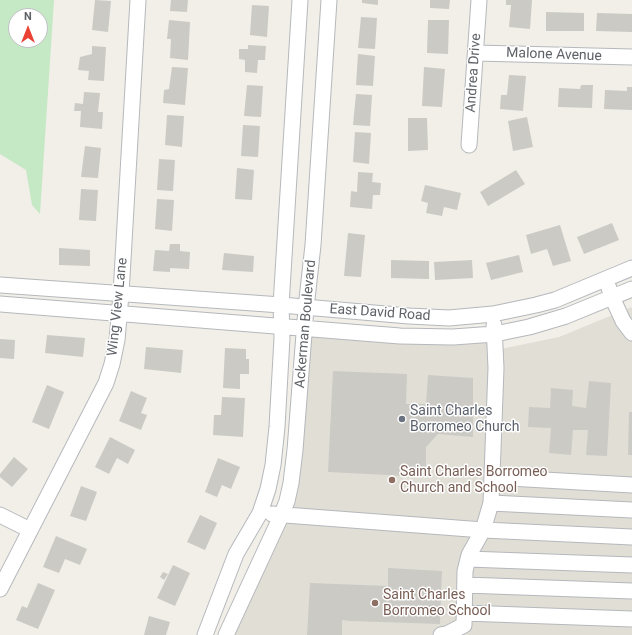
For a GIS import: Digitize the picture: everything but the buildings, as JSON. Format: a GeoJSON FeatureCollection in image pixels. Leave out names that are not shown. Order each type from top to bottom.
{"type":"FeatureCollection","features":[{"type":"Feature","properties":{"kind":"street","name":"Wing View Lane"},"geometry":{"type":"LineString","coordinates":[[0,589],[106,383],[112,364],[117,340],[118,314],[121,294],[138,0]]}},
{"type":"Feature","properties":{"kind":"street","name":"Ackerman Boulevard"},"geometry":{"type":"LineString","coordinates":[[205,635],[236,554],[260,513],[268,489],[273,465],[277,427],[283,327],[281,305],[300,0]]}},
{"type":"Feature","properties":{"kind":"street","name":"Ackerman Boulevard"},"geometry":{"type":"LineString","coordinates":[[226,635],[282,514],[291,483],[313,245],[329,0]]}},
{"type":"Feature","properties":{"kind":"street","name":"Andrea Drive"},"geometry":{"type":"LineString","coordinates":[[469,145],[479,0]]}},
{"type":"Feature","properties":{"kind":"street","name":"Malone Avenue"},"geometry":{"type":"LineString","coordinates":[[476,53],[632,57]]}},
{"type":"Feature","properties":{"kind":"street","name":"East David Road"},"geometry":{"type":"LineString","coordinates":[[0,285],[448,318],[493,314],[555,300],[632,268]]}},
{"type":"Feature","properties":{"kind":"street"},"geometry":{"type":"LineString","coordinates":[[607,279],[612,297],[623,321],[632,333]]}},
{"type":"Feature","properties":{"kind":"street","name":"East David Road"},"geometry":{"type":"LineString","coordinates":[[0,304],[283,327],[453,337],[495,334],[529,327],[566,316],[632,289]]}},
{"type":"Feature","properties":{"kind":"street"},"geometry":{"type":"LineString","coordinates":[[464,618],[465,571],[468,559],[483,530],[491,503],[496,368],[493,314]]}},
{"type":"Feature","properties":{"kind":"street"},"geometry":{"type":"LineString","coordinates":[[492,477],[632,485]]}},
{"type":"Feature","properties":{"kind":"street"},"geometry":{"type":"LineString","coordinates":[[491,503],[632,510]]}},
{"type":"Feature","properties":{"kind":"street"},"geometry":{"type":"LineString","coordinates":[[260,513],[483,530],[632,537]]}},
{"type":"Feature","properties":{"kind":"street"},"geometry":{"type":"LineString","coordinates":[[0,515],[30,530]]}},
{"type":"Feature","properties":{"kind":"street"},"geometry":{"type":"LineString","coordinates":[[468,559],[632,565]]}},
{"type":"Feature","properties":{"kind":"street"},"geometry":{"type":"LineString","coordinates":[[465,585],[632,591]]}},
{"type":"Feature","properties":{"kind":"street"},"geometry":{"type":"LineString","coordinates":[[441,635],[447,634],[464,618],[632,619]]}},
{"type":"Feature","properties":{"kind":"shaded area"},"geometry":{"type":"Polygon","coordinates":[[[632,307],[632,635],[226,635],[282,514],[305,328],[495,334],[496,350],[559,337],[632,307]]]}},
{"type":"Feature","properties":{"kind":"green space"},"geometry":{"type":"Polygon","coordinates":[[[0,0],[54,0],[40,214],[32,205],[26,170],[0,154],[0,0]]]}},
{"type":"Feature","properties":{"kind":"place","name":"Saint Charles Borromeo Church"},"geometry":{"type":"Point","coordinates":[402,419]}},
{"type":"Feature","properties":{"kind":"place","name":"Saint Charles Borromeo Church and School"},"geometry":{"type":"Point","coordinates":[392,480]}},
{"type":"Feature","properties":{"kind":"place","name":"Saint Charles Borromeo School"},"geometry":{"type":"Point","coordinates":[375,603]}}]}
